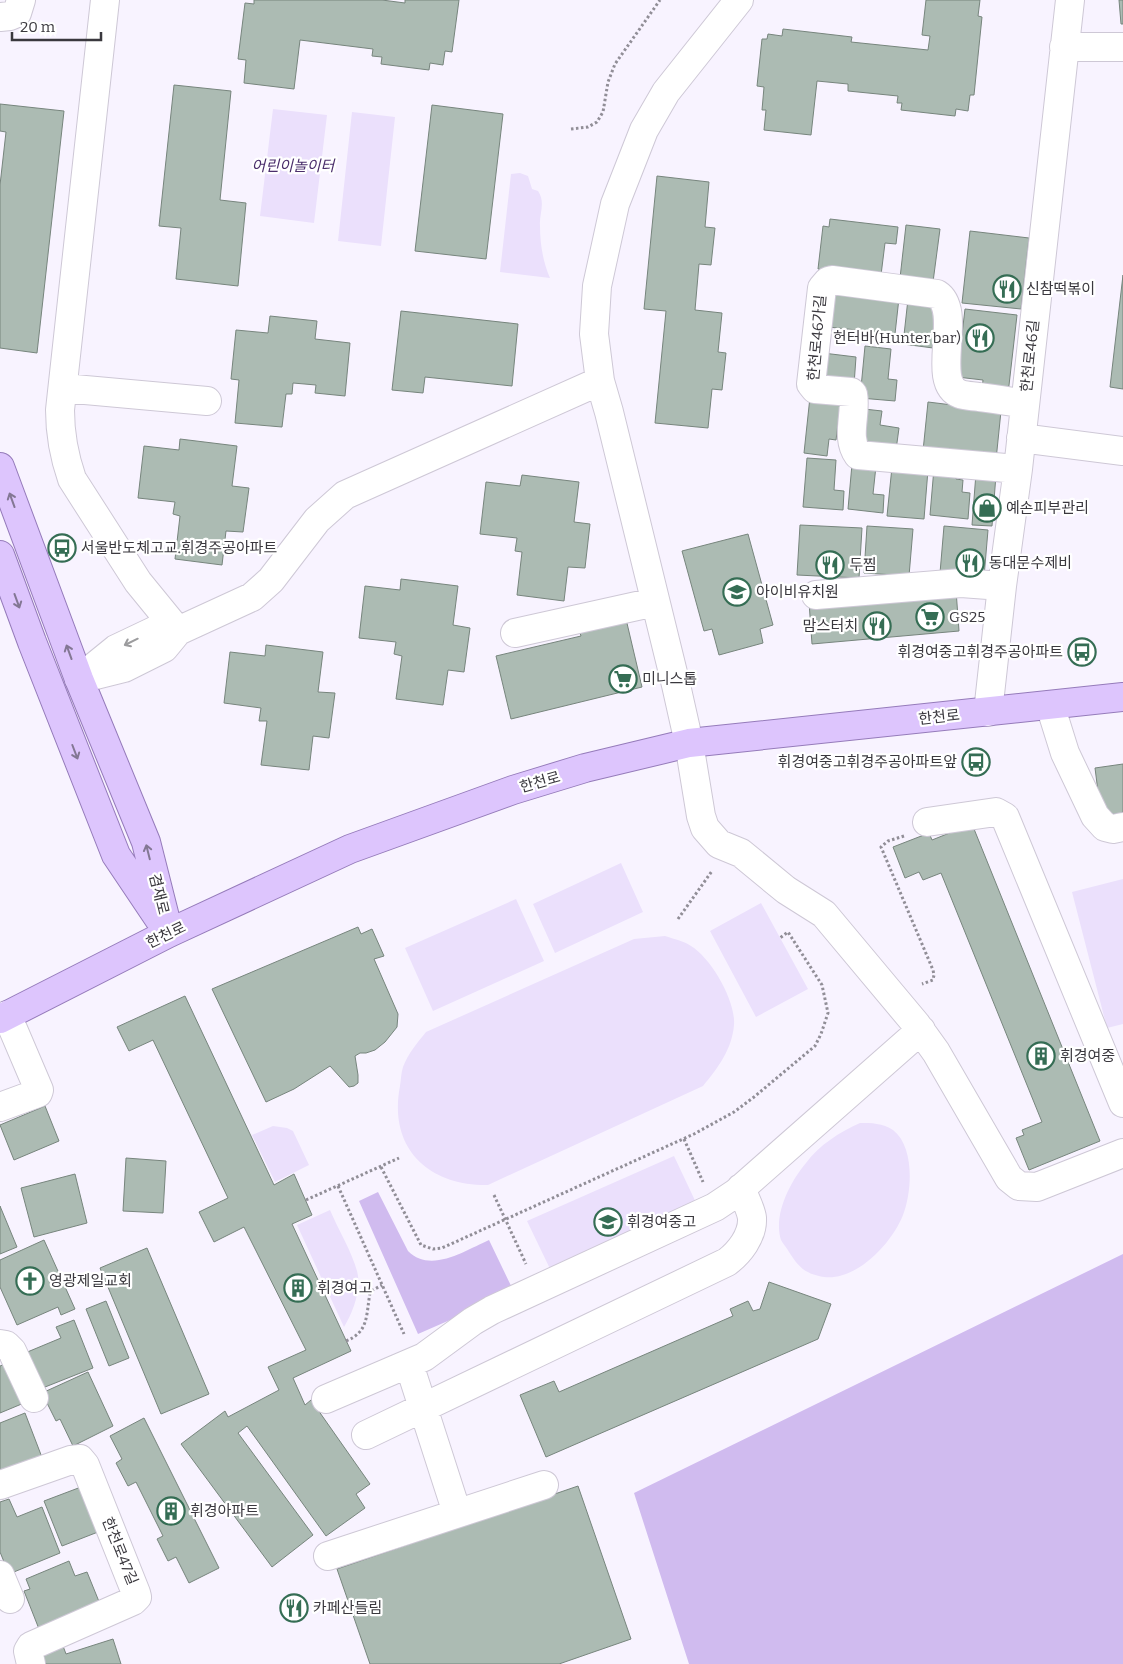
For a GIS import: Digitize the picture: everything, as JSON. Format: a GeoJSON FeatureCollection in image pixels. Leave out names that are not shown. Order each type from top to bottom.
{"type":"FeatureCollection","features":[{"type":"Feature","properties":{"kind":"main road","name":"겸재로"},"geometry":{"type":"LineString","coordinates":[[0,467],[79,679],[146,842],[169,933]]}},
{"type":"Feature","properties":{"kind":"main road","name":"겸재로"},"geometry":{"type":"LineString","coordinates":[[0,555],[32,642],[116,855],[169,933]]}},
{"type":"Feature","properties":{"kind":"main road","name":"한천로"},"geometry":{"type":"LineString","coordinates":[[3,1017],[169,933],[350,849],[512,790],[585,768],[690,743],[1123,697]]}},
{"type":"Feature","properties":{"kind":"street"},"geometry":{"type":"LineString","coordinates":[[0,17],[17,13],[21,0]]}},
{"type":"Feature","properties":{"kind":"street"},"geometry":{"type":"LineString","coordinates":[[105,0],[60,428],[66,462],[72,479],[138,582],[178,631]]}},
{"type":"Feature","properties":{"kind":"street"},"geometry":{"type":"LineString","coordinates":[[739,0],[666,92],[644,130],[615,204],[596,286],[594,334],[600,380],[632,502],[690,743],[701,816],[705,828],[719,844],[741,853],[786,890],[824,914],[921,1030],[936,1052],[1009,1178],[1020,1186],[1037,1187],[1123,1153]]}},
{"type":"Feature","properties":{"kind":"street","name":"한천로46길"},"geometry":{"type":"LineString","coordinates":[[988,712],[1002,586],[1018,469],[1070,0]]}},
{"type":"Feature","properties":{"kind":"street"},"geometry":{"type":"LineString","coordinates":[[1064,47],[1123,48]]}},
{"type":"Feature","properties":{"kind":"street","name":"한천로46가길"},"geometry":{"type":"LineString","coordinates":[[1018,469],[858,455],[853,449],[852,441],[853,394],[851,392],[815,389],[811,384],[822,288],[828,281],[832,280],[937,294],[943,298],[947,317],[947,376],[950,387],[960,395],[1025,404]]}},
{"type":"Feature","properties":{"kind":"street"},"geometry":{"type":"LineString","coordinates":[[79,679],[116,650],[156,630],[178,631],[252,597],[271,580],[317,520],[345,495],[600,380]]}},
{"type":"Feature","properties":{"kind":"street"},"geometry":{"type":"LineString","coordinates":[[63,388],[207,401]]}},
{"type":"Feature","properties":{"kind":"street"},"geometry":{"type":"LineString","coordinates":[[1021,438],[1123,451]]}},
{"type":"Feature","properties":{"kind":"street"},"geometry":{"type":"LineString","coordinates":[[816,595],[962,583],[1002,586]]}},
{"type":"Feature","properties":{"kind":"street"},"geometry":{"type":"LineString","coordinates":[[515,633],[655,602]]}},
{"type":"Feature","properties":{"kind":"street"},"geometry":{"type":"LineString","coordinates":[[1050,706],[1065,753],[1095,816],[1105,827],[1112,829],[1123,827]]}},
{"type":"Feature","properties":{"kind":"street"},"geometry":{"type":"LineString","coordinates":[[919,827],[996,812],[1005,817],[1123,1103]]}},
{"type":"Feature","properties":{"kind":"street"},"geometry":{"type":"LineString","coordinates":[[0,1107],[38,1093],[39,1090],[3,1017]]}},
{"type":"Feature","properties":{"kind":"street"},"geometry":{"type":"LineString","coordinates":[[326,1399],[424,1357],[473,1321],[492,1310],[715,1207],[741,1188],[921,1030]]}},
{"type":"Feature","properties":{"kind":"street"},"geometry":{"type":"LineString","coordinates":[[366,1435],[727,1262],[738,1254],[751,1230],[752,1218],[741,1188]]}},
{"type":"Feature","properties":{"kind":"street"},"geometry":{"type":"LineString","coordinates":[[0,1344],[6,1345],[12,1350],[34,1398]]}},
{"type":"Feature","properties":{"kind":"street"},"geometry":{"type":"LineString","coordinates":[[413,1362],[424,1408],[457,1513]]}},
{"type":"Feature","properties":{"kind":"street","name":"한천로47길"},"geometry":{"type":"LineString","coordinates":[[0,1485],[71,1460],[80,1459],[85,1465],[137,1597],[133,1601],[31,1646],[28,1651],[31,1664]]}},
{"type":"Feature","properties":{"kind":"street"},"geometry":{"type":"LineString","coordinates":[[328,1556],[544,1485]]}},
{"type":"Feature","properties":{"kind":"path"},"geometry":{"type":"LineString","coordinates":[[571,129],[588,127],[597,122],[604,112],[608,82],[614,64],[660,0]]}},
{"type":"Feature","properties":{"kind":"path"},"geometry":{"type":"LineString","coordinates":[[919,827],[888,841],[881,847],[933,970],[933,980],[922,984]]}},
{"type":"Feature","properties":{"kind":"path"},"geometry":{"type":"LineString","coordinates":[[678,920],[712,871]]}},
{"type":"Feature","properties":{"kind":"path"},"geometry":{"type":"LineString","coordinates":[[381,1167],[421,1245],[432,1249],[442,1248],[684,1138],[734,1112],[815,1046],[828,1013],[822,985],[788,932],[780,938]]}},
{"type":"Feature","properties":{"kind":"path"},"geometry":{"type":"LineString","coordinates":[[684,1138],[715,1207]]}},
{"type":"Feature","properties":{"kind":"path"},"geometry":{"type":"LineString","coordinates":[[306,1200],[399,1158]]}},
{"type":"Feature","properties":{"kind":"path"},"geometry":{"type":"LineString","coordinates":[[338,1186],[382,1285],[413,1362]]}},
{"type":"Feature","properties":{"kind":"path"},"geometry":{"type":"LineString","coordinates":[[494,1195],[538,1289]]}},
{"type":"Feature","properties":{"kind":"path"},"geometry":{"type":"LineString","coordinates":[[346,1341],[355,1337],[362,1330],[370,1294],[382,1285]]}},
{"type":"Feature","properties":{"kind":"green space","name":"어린이놀이터"},"geometry":{"type":"Polygon","coordinates":[[[273,109],[327,115],[314,223],[260,216],[273,109]]]}},
{"type":"Feature","properties":{"kind":"green space"},"geometry":{"type":"Polygon","coordinates":[[[352,112],[395,117],[381,246],[338,241],[352,112]]]}},
{"type":"Feature","properties":{"kind":"green space"},"geometry":{"type":"Polygon","coordinates":[[[520,173],[528,176],[532,189],[538,191],[542,200],[540,221],[541,246],[545,266],[550,278],[500,272],[511,174],[520,173]]]}},
{"type":"Feature","properties":{"kind":"green space"},"geometry":{"type":"Polygon","coordinates":[[[621,863],[643,912],[555,953],[533,904],[621,863]]]}},
{"type":"Feature","properties":{"kind":"green space"},"geometry":{"type":"Polygon","coordinates":[[[1123,879],[1123,1024],[1107,1028],[1072,892],[1123,879]]]}},
{"type":"Feature","properties":{"kind":"green space"},"geometry":{"type":"Polygon","coordinates":[[[516,899],[544,961],[433,1011],[405,948],[516,899]]]}},
{"type":"Feature","properties":{"kind":"green space"},"geometry":{"type":"Polygon","coordinates":[[[761,903],[808,989],[756,1017],[710,931],[761,903]]]}},
{"type":"Feature","properties":{"kind":"green space"},"geometry":{"type":"Polygon","coordinates":[[[665,936],[691,946],[706,960],[721,981],[734,1015],[733,1034],[727,1050],[719,1065],[703,1086],[488,1185],[466,1184],[447,1179],[417,1159],[407,1145],[400,1128],[398,1108],[403,1067],[410,1053],[426,1032],[634,939],[665,936]]]}},
{"type":"Feature","properties":{"kind":"green space"},"geometry":{"type":"Polygon","coordinates":[[[860,1123],[873,1123],[885,1126],[893,1130],[900,1138],[905,1147],[910,1170],[906,1205],[898,1226],[891,1237],[861,1267],[836,1277],[818,1276],[800,1266],[781,1240],[779,1220],[784,1199],[800,1171],[817,1150],[830,1140],[860,1123]]]}},
{"type":"Feature","properties":{"kind":"green space"},"geometry":{"type":"Polygon","coordinates":[[[273,1126],[293,1131],[309,1165],[275,1182],[252,1135],[273,1126]]]}},
{"type":"Feature","properties":{"kind":"green space"},"geometry":{"type":"Polygon","coordinates":[[[674,1156],[699,1209],[553,1275],[527,1221],[674,1156]]]}},
{"type":"Feature","properties":{"kind":"green space"},"geometry":{"type":"Polygon","coordinates":[[[330,1210],[352,1256],[358,1278],[356,1300],[344,1327],[297,1225],[330,1210]]]}},
{"type":"Feature","properties":{"kind":"shaded area"},"geometry":{"type":"Polygon","coordinates":[[[378,1192],[408,1251],[417,1258],[438,1260],[448,1258],[489,1240],[514,1292],[418,1334],[359,1201],[378,1192]]]}},
{"type":"Feature","properties":{"kind":"shaded area"},"geometry":{"type":"Polygon","coordinates":[[[1123,1254],[1123,1664],[689,1664],[634,1493],[1123,1254]]]}},
{"type":"Feature","properties":{"kind":"building"},"geometry":{"type":"Polygon","coordinates":[[[254,0],[382,0],[405,3],[405,0],[459,0],[452,52],[445,51],[443,65],[430,63],[429,70],[381,64],[382,57],[372,56],[373,49],[300,40],[294,89],[244,83],[246,60],[238,59],[245,3],[254,4],[254,0]]]}},
{"type":"Feature","properties":{"kind":"building"},"geometry":{"type":"Polygon","coordinates":[[[926,0],[980,0],[978,16],[982,17],[974,95],[970,95],[968,111],[956,109],[955,116],[901,110],[902,103],[897,103],[898,96],[848,91],[848,84],[817,81],[811,135],[764,130],[766,110],[762,110],[764,87],[757,86],[762,39],[767,39],[768,34],[782,36],[783,29],[852,37],[851,42],[928,50],[930,36],[922,35],[926,0]]]}},
{"type":"Feature","properties":{"kind":"building"},"geometry":{"type":"Polygon","coordinates":[[[1119,0],[1123,0],[1123,24],[1121,24],[1119,0]]]}},
{"type":"Feature","properties":{"kind":"building"},"geometry":{"type":"Polygon","coordinates":[[[174,85],[231,91],[220,200],[246,203],[238,286],[176,279],[181,228],[159,226],[174,85]]]}},
{"type":"Feature","properties":{"kind":"building"},"geometry":{"type":"Polygon","coordinates":[[[0,104],[64,111],[37,353],[0,348],[0,185],[6,132],[0,131],[0,104]]]}},
{"type":"Feature","properties":{"kind":"building"},"geometry":{"type":"Polygon","coordinates":[[[432,105],[503,114],[486,259],[415,251],[432,105]]]}},
{"type":"Feature","properties":{"kind":"building"},"geometry":{"type":"Polygon","coordinates":[[[657,176],[709,182],[705,227],[715,228],[711,265],[699,264],[695,310],[722,313],[718,352],[726,353],[722,390],[712,389],[708,428],[655,423],[666,311],[644,309],[657,176]]]}},
{"type":"Feature","properties":{"kind":"building"},"geometry":{"type":"Polygon","coordinates":[[[830,219],[898,227],[896,244],[885,243],[881,275],[818,269],[823,226],[829,227],[830,219]]]}},
{"type":"Feature","properties":{"kind":"building"},"geometry":{"type":"Polygon","coordinates":[[[906,225],[940,229],[933,282],[900,278],[906,225]]]}},
{"type":"Feature","properties":{"kind":"building"},"geometry":{"type":"Polygon","coordinates":[[[970,231],[1029,238],[1021,309],[962,303],[970,231]]]}},
{"type":"Feature","properties":{"kind":"building"},"geometry":{"type":"Polygon","coordinates":[[[1123,275],[1123,389],[1110,387],[1123,275]]]}},
{"type":"Feature","properties":{"kind":"building"},"geometry":{"type":"Polygon","coordinates":[[[832,292],[899,298],[895,334],[828,327],[832,292]]]}},
{"type":"Feature","properties":{"kind":"building"},"geometry":{"type":"Polygon","coordinates":[[[908,299],[937,305],[933,348],[903,344],[908,299]]]}},
{"type":"Feature","properties":{"kind":"building"},"geometry":{"type":"Polygon","coordinates":[[[965,309],[1017,315],[1008,394],[982,391],[983,380],[957,377],[965,309]]]}},
{"type":"Feature","properties":{"kind":"building"},"geometry":{"type":"Polygon","coordinates":[[[401,311],[518,324],[512,386],[425,377],[423,393],[392,390],[401,311]]]}},
{"type":"Feature","properties":{"kind":"building"},"geometry":{"type":"Polygon","coordinates":[[[270,316],[317,321],[315,339],[350,343],[345,396],[315,393],[316,385],[293,383],[292,394],[286,394],[282,427],[235,423],[239,380],[231,379],[236,330],[268,333],[270,316]]]}},
{"type":"Feature","properties":{"kind":"building"},"geometry":{"type":"Polygon","coordinates":[[[865,346],[891,349],[888,379],[897,380],[895,401],[860,398],[865,346]]]}},
{"type":"Feature","properties":{"kind":"building"},"geometry":{"type":"Polygon","coordinates":[[[823,353],[856,357],[854,385],[820,381],[823,353]]]}},
{"type":"Feature","properties":{"kind":"building"},"geometry":{"type":"Polygon","coordinates":[[[810,397],[847,400],[845,417],[839,416],[836,440],[829,439],[827,456],[804,453],[810,397]]]}},
{"type":"Feature","properties":{"kind":"building"},"geometry":{"type":"Polygon","coordinates":[[[928,402],[1001,411],[996,460],[923,451],[928,402]]]}},
{"type":"Feature","properties":{"kind":"building"},"geometry":{"type":"Polygon","coordinates":[[[864,409],[882,411],[880,425],[899,428],[896,450],[860,446],[864,409]]]}},
{"type":"Feature","properties":{"kind":"building"},"geometry":{"type":"Polygon","coordinates":[[[180,439],[237,446],[232,486],[249,488],[243,532],[226,531],[222,565],[175,559],[180,516],[173,514],[175,502],[138,498],[144,446],[179,450],[180,439]]]}},
{"type":"Feature","properties":{"kind":"building"},"geometry":{"type":"Polygon","coordinates":[[[807,458],[836,460],[834,490],[844,491],[843,510],[803,507],[807,458]]]}},
{"type":"Feature","properties":{"kind":"building"},"geometry":{"type":"Polygon","coordinates":[[[852,464],[876,466],[873,494],[884,495],[883,513],[848,509],[852,464]]]}},
{"type":"Feature","properties":{"kind":"building"},"geometry":{"type":"Polygon","coordinates":[[[892,467],[928,470],[924,519],[887,516],[892,467]]]}},
{"type":"Feature","properties":{"kind":"building"},"geometry":{"type":"Polygon","coordinates":[[[934,468],[956,470],[956,479],[963,480],[962,492],[970,493],[968,519],[930,515],[934,468]]]}},
{"type":"Feature","properties":{"kind":"building"},"geometry":{"type":"Polygon","coordinates":[[[976,473],[996,475],[992,526],[972,525],[976,473]]]}},
{"type":"Feature","properties":{"kind":"building"},"geometry":{"type":"Polygon","coordinates":[[[522,475],[579,482],[574,522],[590,524],[585,568],[568,567],[564,601],[517,595],[522,552],[515,551],[517,538],[480,534],[486,482],[520,486],[522,475]]]}},
{"type":"Feature","properties":{"kind":"building"},"geometry":{"type":"Polygon","coordinates":[[[800,525],[862,528],[859,578],[797,575],[800,525]]]}},
{"type":"Feature","properties":{"kind":"building"},"geometry":{"type":"Polygon","coordinates":[[[867,526],[913,529],[909,576],[864,573],[867,526]]]}},
{"type":"Feature","properties":{"kind":"building"},"geometry":{"type":"Polygon","coordinates":[[[944,526],[988,530],[984,577],[940,573],[944,526]]]}},
{"type":"Feature","properties":{"kind":"building"},"geometry":{"type":"Polygon","coordinates":[[[748,534],[773,625],[760,629],[763,643],[719,655],[712,629],[704,631],[682,551],[748,534]]]}},
{"type":"Feature","properties":{"kind":"building"},"geometry":{"type":"Polygon","coordinates":[[[401,579],[458,586],[453,625],[470,628],[464,672],[448,670],[443,705],[396,699],[402,656],[394,654],[396,642],[359,638],[365,586],[400,590],[401,579]]]}},
{"type":"Feature","properties":{"kind":"building"},"geometry":{"type":"Polygon","coordinates":[[[956,590],[959,631],[812,644],[809,602],[956,590]]]}},
{"type":"Feature","properties":{"kind":"building"},"geometry":{"type":"Polygon","coordinates":[[[626,619],[642,687],[511,719],[496,656],[581,636],[579,630],[626,619]]]}},
{"type":"Feature","properties":{"kind":"building"},"geometry":{"type":"Polygon","coordinates":[[[266,645],[323,652],[318,692],[335,693],[329,738],[313,736],[309,770],[261,765],[267,721],[259,721],[261,708],[224,703],[230,652],[265,656],[266,645]]]}},
{"type":"Feature","properties":{"kind":"building"},"geometry":{"type":"Polygon","coordinates":[[[1123,764],[1123,813],[1108,815],[1100,807],[1095,768],[1123,764]]]}},
{"type":"Feature","properties":{"kind":"building","name":"휘경여중"},"geometry":{"type":"Polygon","coordinates":[[[972,824],[1100,1141],[1029,1170],[1016,1138],[1024,1135],[1022,1130],[1042,1122],[941,873],[923,880],[919,872],[905,878],[893,847],[929,833],[932,840],[972,824]]]}},
{"type":"Feature","properties":{"kind":"building"},"geometry":{"type":"Polygon","coordinates":[[[358,927],[361,934],[372,929],[384,956],[374,959],[398,1014],[397,1027],[385,1042],[375,1050],[355,1056],[358,1083],[354,1086],[349,1087],[330,1066],[294,1089],[266,1102],[212,989],[358,927]]]}},
{"type":"Feature","properties":{"kind":"building","name":"휘경여고"},"geometry":{"type":"Polygon","coordinates":[[[185,996],[274,1185],[294,1174],[312,1215],[292,1224],[351,1351],[293,1378],[305,1405],[311,1400],[370,1484],[356,1494],[365,1508],[326,1536],[247,1426],[238,1433],[313,1535],[272,1567],[181,1444],[225,1411],[228,1417],[279,1390],[268,1367],[306,1350],[244,1227],[214,1242],[199,1212],[228,1198],[153,1040],[129,1051],[117,1027],[185,996]]]}},
{"type":"Feature","properties":{"kind":"building"},"geometry":{"type":"Polygon","coordinates":[[[45,1106],[59,1141],[14,1160],[0,1125],[45,1106]]]}},
{"type":"Feature","properties":{"kind":"building"},"geometry":{"type":"Polygon","coordinates":[[[126,1158],[166,1161],[163,1213],[123,1211],[126,1158]]]}},
{"type":"Feature","properties":{"kind":"building"},"geometry":{"type":"Polygon","coordinates":[[[75,1174],[87,1223],[34,1237],[21,1188],[75,1174]]]}},
{"type":"Feature","properties":{"kind":"building"},"geometry":{"type":"Polygon","coordinates":[[[0,1206],[17,1247],[0,1254],[0,1206]]]}},
{"type":"Feature","properties":{"kind":"building"},"geometry":{"type":"Polygon","coordinates":[[[44,1240],[75,1309],[61,1315],[58,1307],[17,1325],[0,1287],[0,1260],[44,1240]]]}},
{"type":"Feature","properties":{"kind":"building"},"geometry":{"type":"Polygon","coordinates":[[[147,1248],[209,1394],[161,1414],[100,1268],[147,1248]]]}},
{"type":"Feature","properties":{"kind":"building"},"geometry":{"type":"Polygon","coordinates":[[[769,1282],[831,1304],[818,1339],[546,1457],[520,1395],[554,1381],[559,1392],[733,1316],[730,1309],[748,1301],[753,1311],[760,1309],[769,1282]]]}},
{"type":"Feature","properties":{"kind":"building"},"geometry":{"type":"Polygon","coordinates":[[[106,1301],[129,1358],[109,1366],[86,1309],[106,1301]]]}},
{"type":"Feature","properties":{"kind":"building"},"geometry":{"type":"Polygon","coordinates":[[[74,1320],[93,1368],[40,1389],[25,1353],[61,1338],[56,1327],[74,1320]]]}},
{"type":"Feature","properties":{"kind":"building"},"geometry":{"type":"Polygon","coordinates":[[[8,1363],[24,1403],[0,1413],[0,1366],[8,1363]]]}},
{"type":"Feature","properties":{"kind":"building"},"geometry":{"type":"Polygon","coordinates":[[[88,1372],[113,1426],[73,1446],[60,1419],[56,1421],[42,1393],[88,1372]]]}},
{"type":"Feature","properties":{"kind":"building"},"geometry":{"type":"Polygon","coordinates":[[[25,1413],[43,1460],[0,1477],[0,1423],[25,1413]]]}},
{"type":"Feature","properties":{"kind":"building","name":"휘경아파트"},"geometry":{"type":"Polygon","coordinates":[[[144,1418],[219,1568],[189,1583],[176,1557],[168,1561],[157,1539],[163,1536],[136,1482],[128,1486],[116,1463],[122,1459],[110,1436],[144,1418]]]}},
{"type":"Feature","properties":{"kind":"building"},"geometry":{"type":"Polygon","coordinates":[[[578,1486],[631,1639],[559,1664],[370,1664],[337,1569],[578,1486]]]}},
{"type":"Feature","properties":{"kind":"building"},"geometry":{"type":"Polygon","coordinates":[[[81,1487],[98,1532],[62,1546],[44,1501],[81,1487]]]}},
{"type":"Feature","properties":{"kind":"building"},"geometry":{"type":"Polygon","coordinates":[[[9,1499],[17,1517],[42,1507],[60,1553],[9,1574],[0,1552],[0,1502],[9,1499]]]}},
{"type":"Feature","properties":{"kind":"building"},"geometry":{"type":"Polygon","coordinates":[[[69,1561],[75,1576],[87,1572],[100,1604],[39,1629],[24,1591],[30,1589],[26,1579],[69,1561]]]}},
{"type":"Feature","properties":{"kind":"building"},"geometry":{"type":"Polygon","coordinates":[[[113,1639],[121,1664],[43,1664],[39,1654],[63,1646],[66,1654],[113,1639]]]}},
{"type":"Feature","properties":{"kind":"place","name":"신참떡볶이"},"geometry":{"type":"Point","coordinates":[1007,289]}},
{"type":"Feature","properties":{"kind":"place","name":"헌터바(Hunter bar)"},"geometry":{"type":"Point","coordinates":[980,338]}},
{"type":"Feature","properties":{"kind":"place","name":"예손피부관리"},"geometry":{"type":"Point","coordinates":[987,508]}},
{"type":"Feature","properties":{"kind":"place","name":"서울반도체고교.휘경주공아파트"},"geometry":{"type":"Point","coordinates":[62,548]}},
{"type":"Feature","properties":{"kind":"place","name":"동대문수제비"},"geometry":{"type":"Point","coordinates":[970,563]}},
{"type":"Feature","properties":{"kind":"place","name":"두찜"},"geometry":{"type":"Point","coordinates":[830,565]}},
{"type":"Feature","properties":{"kind":"place","name":"아이비유치원"},"geometry":{"type":"Point","coordinates":[737,592]}},
{"type":"Feature","properties":{"kind":"place","name":"GS25"},"geometry":{"type":"Point","coordinates":[930,617]}},
{"type":"Feature","properties":{"kind":"place","name":"맘스터치"},"geometry":{"type":"Point","coordinates":[877,626]}},
{"type":"Feature","properties":{"kind":"place","name":"휘경여중고휘경주공아파트"},"geometry":{"type":"Point","coordinates":[1082,652]}},
{"type":"Feature","properties":{"kind":"place","name":"미니스톱"},"geometry":{"type":"Point","coordinates":[623,679]}},
{"type":"Feature","properties":{"kind":"place","name":"휘경여중고휘경주공아파트앞"},"geometry":{"type":"Point","coordinates":[976,762]}},
{"type":"Feature","properties":{"kind":"place","name":"휘경여중"},"geometry":{"type":"Point","coordinates":[1041,1056]}},
{"type":"Feature","properties":{"kind":"place","name":"휘경여중고"},"geometry":{"type":"Point","coordinates":[608,1222]}},
{"type":"Feature","properties":{"kind":"place","name":"영광제일교회"},"geometry":{"type":"Point","coordinates":[30,1281]}},
{"type":"Feature","properties":{"kind":"place","name":"휘경여고"},"geometry":{"type":"Point","coordinates":[298,1288]}},
{"type":"Feature","properties":{"kind":"place","name":"휘경아파트"},"geometry":{"type":"Point","coordinates":[171,1511]}},
{"type":"Feature","properties":{"kind":"place","name":"카페산들림"},"geometry":{"type":"Point","coordinates":[294,1608]}}]}
